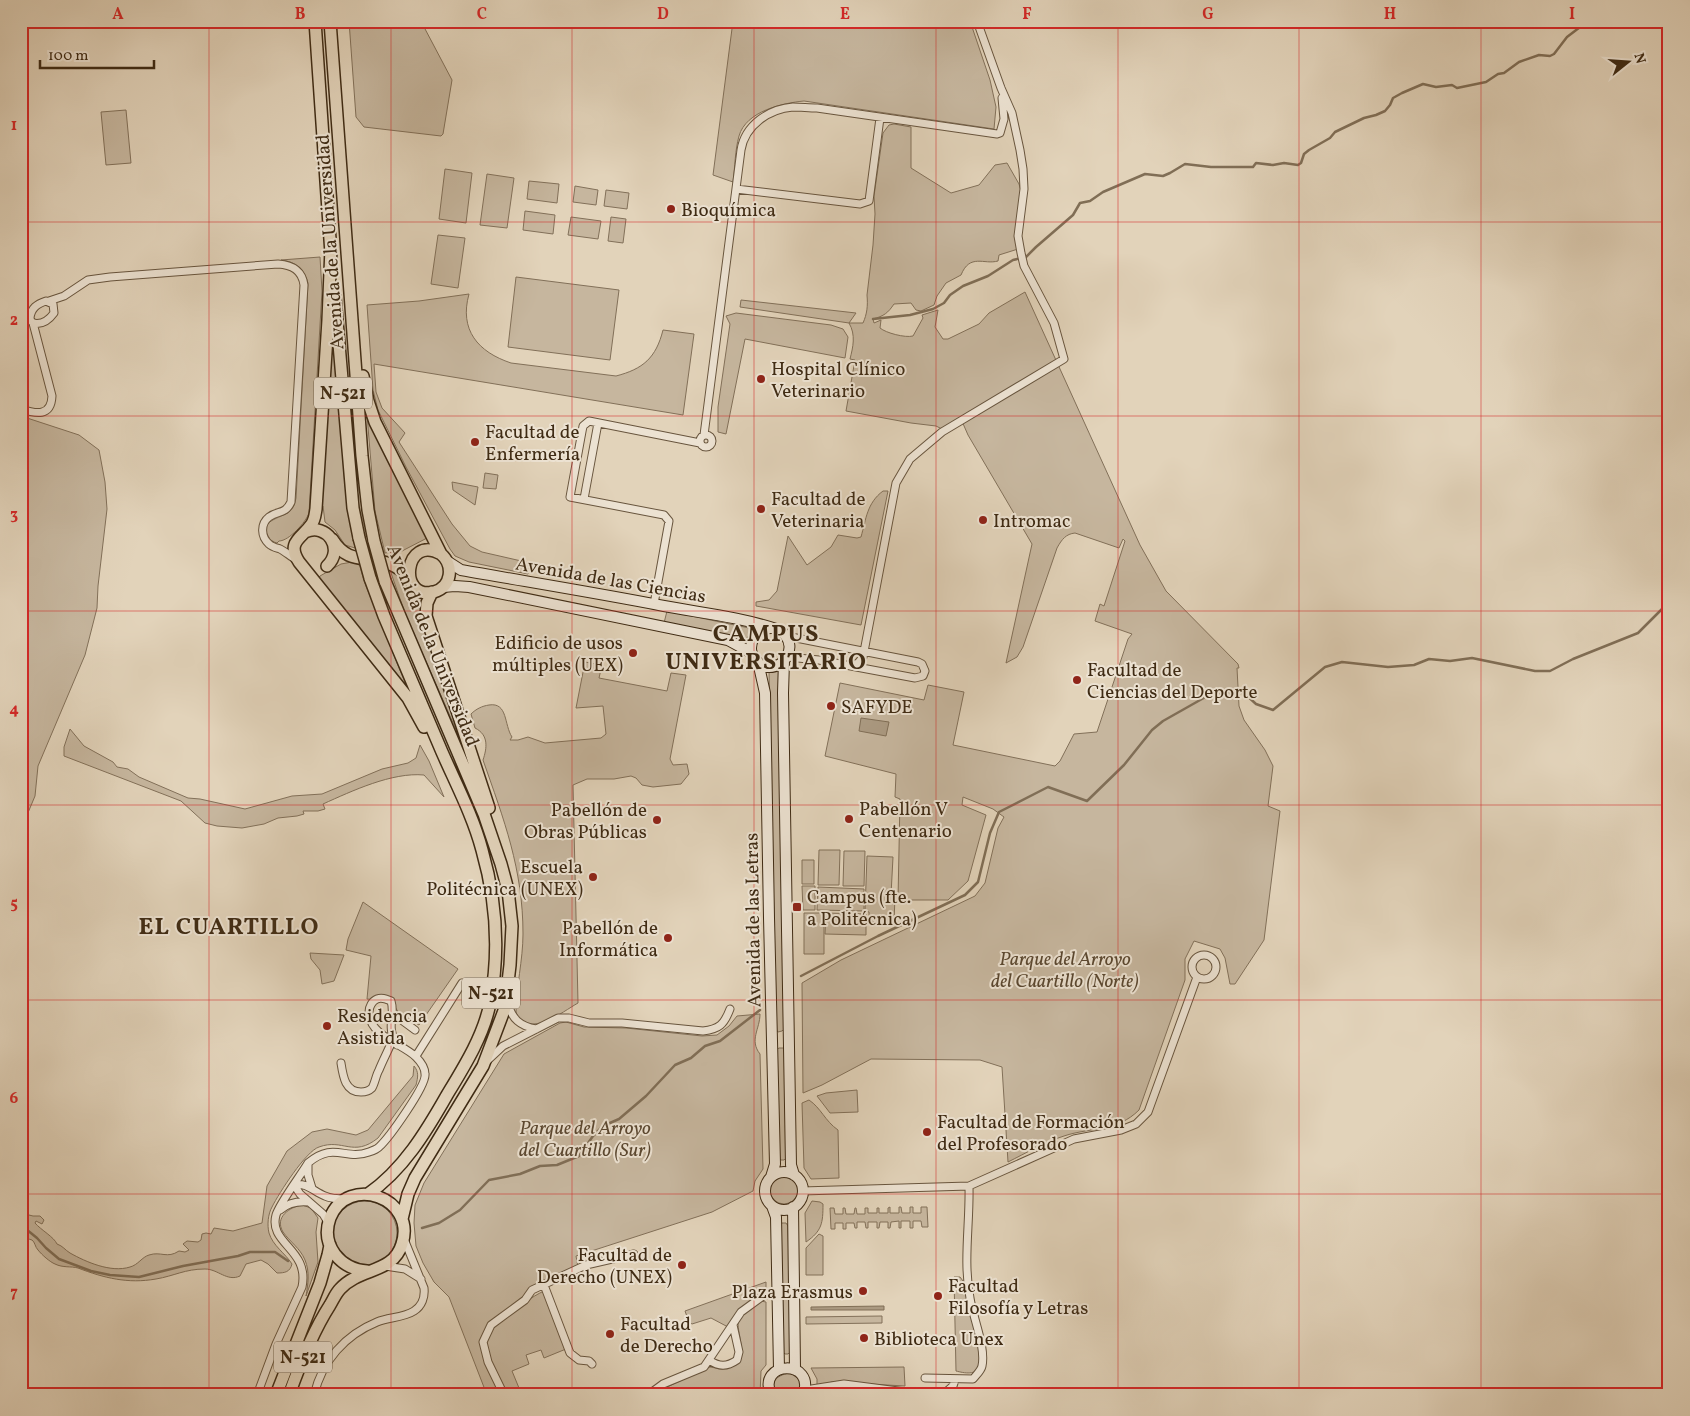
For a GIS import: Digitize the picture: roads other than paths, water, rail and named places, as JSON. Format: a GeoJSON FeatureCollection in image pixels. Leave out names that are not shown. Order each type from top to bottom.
{"type":"FeatureCollection","features":[{"type":"Feature","properties":{"kind":"highway","name":"Avenida de la Universidad"},"geometry":{"type":"LineString","coordinates":[[316,21],[330,248],[353,508],[370,578],[384,616],[482,848],[488,875],[495,928],[494,972],[490,1004],[483,1026],[463,1068],[414,1148],[393,1174],[368,1194]]}},
{"type":"Feature","properties":{"kind":"highway","name":"Avenida de la Universidad"},"geometry":{"type":"LineString","coordinates":[[330,21],[362,456],[368,510],[374,541],[386,581],[484,814],[508,890],[512,926],[505,1008],[484,1063],[415,1178],[408,1194],[402,1219]]}},
{"type":"Feature","properties":{"kind":"highway"},"geometry":{"type":"LineString","coordinates":[[330,248],[328,320],[315,519],[301,535],[294,548],[299,562],[408,698],[421,719],[472,822]]}},
{"type":"Feature","properties":{"kind":"highway"},"geometry":{"type":"LineString","coordinates":[[354,333],[368,401],[375,422],[450,569],[447,583],[437,590],[428,603],[426,616],[496,829],[501,864]]}},
{"type":"Feature","properties":{"kind":"highway"},"geometry":{"type":"LineString","coordinates":[[301,535],[311,529],[320,530],[327,534],[338,548],[350,557]]}},
{"type":"Feature","properties":{"kind":"highway"},"geometry":{"type":"LineString","coordinates":[[327,566],[334,553],[335,547],[332,539]]}},
{"type":"Feature","properties":{"kind":"highway"},"geometry":{"type":"LineString","coordinates":[[409,577],[409,567],[419,553],[434,551],[444,558]]}},
{"type":"Feature","properties":{"kind":"highway"},"geometry":{"type":"LineString","coordinates":[[299,562],[313,570],[350,557],[389,564],[413,559]]}},
{"type":"Feature","properties":{"kind":"highway"},"geometry":{"type":"LineString","coordinates":[[389,564],[409,577],[418,589],[437,590]]}},
{"type":"Feature","properties":{"kind":"highway"},"geometry":{"type":"LineString","coordinates":[[368,1194],[382,1198],[390,1203],[402,1219]]}},
{"type":"Feature","properties":{"kind":"highway","name":"N-521"},"geometry":{"type":"LineString","coordinates":[[346,1199],[368,1194]]}},
{"type":"Feature","properties":{"kind":"highway"},"geometry":{"type":"LineString","coordinates":[[328,1224],[335,1210],[346,1199]]}},
{"type":"Feature","properties":{"kind":"highway","name":"N-521"},"geometry":{"type":"LineString","coordinates":[[402,1219],[404,1239]]}},
{"type":"Feature","properties":{"kind":"highway","name":"N-521"},"geometry":{"type":"LineString","coordinates":[[276,1395],[320,1283],[330,1245],[328,1224]]}},
{"type":"Feature","properties":{"kind":"highway"},"geometry":{"type":"LineString","coordinates":[[385,1266],[398,1254],[404,1239]]}},
{"type":"Feature","properties":{"kind":"highway"},"geometry":{"type":"LineString","coordinates":[[330,1245],[337,1258],[346,1266],[367,1271]]}},
{"type":"Feature","properties":{"kind":"highway","name":"N-521"},"geometry":{"type":"LineString","coordinates":[[289,1395],[299,1367],[320,1321],[340,1289],[350,1280],[367,1271],[385,1266]]}},
{"type":"Feature","properties":{"kind":"main road","name":"Avenida de las Ciencias"},"geometry":{"type":"LineString","coordinates":[[444,558],[462,570],[732,618],[771,628]]}},
{"type":"Feature","properties":{"kind":"main road","name":"Avenida de las Ciencias"},"geometry":{"type":"LineString","coordinates":[[437,590],[469,587],[728,640],[752,653]]}},
{"type":"Feature","properties":{"kind":"main road"},"geometry":{"type":"LineString","coordinates":[[771,628],[780,630],[786,636],[790,646],[785,659],[771,667],[758,662],[752,653],[751,645],[755,634],[762,629],[771,628]]}},
{"type":"Feature","properties":{"kind":"main road","name":"Avenida de las Letras"},"geometry":{"type":"LineString","coordinates":[[785,659],[783,693],[791,1164],[794,1175]]}},
{"type":"Feature","properties":{"kind":"main road","name":"Avenida de las Letras"},"geometry":{"type":"LineString","coordinates":[[758,662],[765,693],[775,1164],[771,1176]]}},
{"type":"Feature","properties":{"kind":"main road"},"geometry":{"type":"LineString","coordinates":[[772,1206],[783,1210],[793,1207],[800,1199],[802,1192],[801,1183],[794,1175],[782,1172],[771,1176],[766,1184],[765,1192],[766,1199],[772,1206],[776,1218],[779,1369]]}},
{"type":"Feature","properties":{"kind":"main road"},"geometry":{"type":"LineString","coordinates":[[793,1207],[795,1369]]}},
{"type":"Feature","properties":{"kind":"main road"},"geometry":{"type":"LineString","coordinates":[[771,1395],[768,1388],[772,1374],[779,1369],[787,1367],[795,1369],[804,1378],[804,1392]]}},
{"type":"Feature","properties":{"kind":"street"},"geometry":{"type":"LineString","coordinates":[[851,666],[861,661],[864,652],[896,483],[910,459],[942,432],[1064,359],[1054,323],[1023,263],[1020,253],[1018,236],[1024,189],[1023,170],[1012,113],[977,21]]}},
{"type":"Feature","properties":{"kind":"street"},"geometry":{"type":"LineString","coordinates":[[654,604],[669,521],[664,515],[570,497],[583,426],[589,421],[700,443],[704,447],[710,447],[713,442],[707,436],[706,418],[743,140],[749,130],[762,118],[776,111],[792,108],[817,108],[997,134],[1002,130],[1004,120],[1001,88]]}},
{"type":"Feature","properties":{"kind":"street"},"geometry":{"type":"LineString","coordinates":[[736,188],[860,204],[869,201],[880,118]]}},
{"type":"Feature","properties":{"kind":"street"},"geometry":{"type":"LineString","coordinates":[[32,310],[40,303],[64,296],[88,280],[278,264],[289,265],[298,270],[303,278],[304,285],[291,502],[285,511],[268,517],[262,530],[264,537],[270,545],[280,549],[299,562]]}},
{"type":"Feature","properties":{"kind":"street"},"geometry":{"type":"LineString","coordinates":[[35,321],[50,319],[64,296]]}},
{"type":"Feature","properties":{"kind":"street"},"geometry":{"type":"LineString","coordinates":[[49,301],[54,311]]}},
{"type":"Feature","properties":{"kind":"street"},"geometry":{"type":"LineString","coordinates":[[21,308],[32,310]]}},
{"type":"Feature","properties":{"kind":"street"},"geometry":{"type":"LineString","coordinates":[[21,308],[35,321]]}},
{"type":"Feature","properties":{"kind":"street"},"geometry":{"type":"LineString","coordinates":[[21,409],[38,414],[47,410],[52,403],[52,396],[36,336],[32,310]]}},
{"type":"Feature","properties":{"kind":"street"},"geometry":{"type":"LineString","coordinates":[[584,500],[598,423]]}},
{"type":"Feature","properties":{"kind":"street"},"geometry":{"type":"LineString","coordinates":[[700,443],[700,438],[707,436]]}},
{"type":"Feature","properties":{"kind":"street"},"geometry":{"type":"LineString","coordinates":[[280,549],[301,535]]}},
{"type":"Feature","properties":{"kind":"street"},"geometry":{"type":"LineString","coordinates":[[785,659],[819,660],[916,678],[924,674],[924,667],[918,662],[786,636]]}},
{"type":"Feature","properties":{"kind":"street"},"geometry":{"type":"LineString","coordinates":[[802,1192],[969,1186],[1074,1139],[1121,1130],[1136,1124],[1148,1112],[1197,977]]}},
{"type":"Feature","properties":{"kind":"street"},"geometry":{"type":"LineString","coordinates":[[416,1056],[462,982]]}},
{"type":"Feature","properties":{"kind":"street"},"geometry":{"type":"LineString","coordinates":[[257,1395],[276,1344],[304,1279],[302,1268],[294,1252],[280,1238],[277,1232],[275,1227],[276,1214],[308,1163],[326,1153],[336,1152],[356,1155],[379,1147],[413,1101],[425,1082],[425,1074],[416,1056],[395,1043],[375,1027],[369,1014],[369,1007],[377,999],[384,998],[391,1001],[393,1006],[392,1036],[395,1043]]}},
{"type":"Feature","properties":{"kind":"street"},"geometry":{"type":"LineString","coordinates":[[506,999],[510,1013],[518,1023],[525,1027],[537,1029]]}},
{"type":"Feature","properties":{"kind":"street"},"geometry":{"type":"LineString","coordinates":[[484,1063],[503,1046],[558,1018],[569,1018],[588,1023],[622,1023],[703,1031],[715,1029],[726,1020],[730,1009]]}},
{"type":"Feature","properties":{"kind":"street"},"geometry":{"type":"LineString","coordinates":[[392,1013],[415,1030]]}},
{"type":"Feature","properties":{"kind":"street"},"geometry":{"type":"LineString","coordinates":[[772,1041],[789,1040]]}},
{"type":"Feature","properties":{"kind":"street"},"geometry":{"type":"LineString","coordinates":[[341,1063],[344,1079],[349,1088],[355,1092],[369,1090],[395,1043]]}},
{"type":"Feature","properties":{"kind":"street"},"geometry":{"type":"LineString","coordinates":[[308,1163],[308,1175],[312,1188]]}},
{"type":"Feature","properties":{"kind":"street"},"geometry":{"type":"LineString","coordinates":[[294,1184],[300,1183],[328,1198],[346,1199]]}},
{"type":"Feature","properties":{"kind":"street"},"geometry":{"type":"LineString","coordinates":[[294,1184],[300,1194],[323,1214],[328,1224]]}},
{"type":"Feature","properties":{"kind":"street"},"geometry":{"type":"LineString","coordinates":[[926,1378],[973,1379],[982,1368],[982,1355],[969,1296],[966,1249],[970,1210],[969,1186]]}},
{"type":"Feature","properties":{"kind":"street"},"geometry":{"type":"LineString","coordinates":[[276,1214],[284,1207],[301,1201],[311,1203]]}},
{"type":"Feature","properties":{"kind":"street"},"geometry":{"type":"LineString","coordinates":[[314,1395],[325,1366],[335,1351],[354,1334],[377,1322],[414,1311],[421,1305],[425,1294],[421,1279],[404,1239]]}},
{"type":"Feature","properties":{"kind":"street"},"geometry":{"type":"LineString","coordinates":[[504,1395],[488,1362],[483,1342],[491,1326],[525,1300],[532,1290],[586,1265],[634,1254]]}},
{"type":"Feature","properties":{"kind":"street"},"geometry":{"type":"LineString","coordinates":[[385,1266],[405,1269],[421,1279]]}},
{"type":"Feature","properties":{"kind":"street"},"geometry":{"type":"LineString","coordinates":[[544,1285],[570,1353],[574,1358],[589,1361],[592,1364]]}},
{"type":"Feature","properties":{"kind":"street"},"geometry":{"type":"LineString","coordinates":[[648,1395],[663,1384],[704,1367],[741,1312],[763,1296],[778,1291]]}},
{"type":"Feature","properties":{"kind":"street"},"geometry":{"type":"LineString","coordinates":[[709,1360],[724,1366],[732,1364],[737,1360],[739,1352],[733,1325]]}},
{"type":"Feature","properties":{"kind":"street"},"geometry":{"type":"LineString","coordinates":[[804,1392],[844,1384],[906,1392],[945,1393],[953,1386],[955,1380]]}},
{"type":"Feature","properties":{"kind":"waterway"},"geometry":{"type":"LineString","coordinates":[[873,319],[910,315],[933,309],[944,303],[950,295],[963,286],[988,276],[1013,260],[1026,257],[1073,215],[1080,203],[1090,201],[1103,192],[1145,174],[1163,176],[1185,164],[1211,167],[1253,167],[1256,163],[1298,165],[1301,163],[1304,154],[1309,150],[1330,138],[1335,132],[1364,118],[1385,111],[1393,98],[1402,93],[1423,84],[1436,87],[1452,85],[1457,88],[1486,82],[1498,74],[1504,73],[1519,62],[1539,55],[1550,56],[1554,54],[1567,37],[1588,21]]}},
{"type":"Feature","properties":{"kind":"waterway"},"geometry":{"type":"LineString","coordinates":[[801,976],[878,936],[965,895],[978,882],[990,833],[999,812],[1048,787],[1087,801],[1124,765],[1152,730],[1163,721],[1209,695],[1228,692],[1244,693],[1256,704],[1273,710],[1325,667],[1342,662],[1388,667],[1414,665],[1429,659],[1450,661],[1472,658],[1535,671],[1550,671],[1573,659],[1638,633],[1669,602]]}},
{"type":"Feature","properties":{"kind":"waterway"},"geometry":{"type":"LineString","coordinates":[[422,1228],[439,1223],[460,1210],[489,1180],[520,1174],[540,1166],[557,1165],[579,1156],[593,1136],[603,1126],[619,1119],[646,1096],[675,1065],[691,1058],[705,1046],[720,1041],[760,1010]]}},
{"type":"Feature","properties":{"kind":"waterway"},"geometry":{"type":"LineString","coordinates":[[21,1225],[59,1259],[91,1271],[110,1275],[139,1277],[250,1252],[275,1252],[288,1261]]}},
{"type":"Feature","properties":{"kind":"place","name":"Bioquímica"},"geometry":{"type":"Point","coordinates":[671,209]}},
{"type":"Feature","properties":{"kind":"place","name":"Hospital Clínico Veterinario"},"geometry":{"type":"Point","coordinates":[761,379]}},
{"type":"Feature","properties":{"kind":"place","name":"Facultad de Enfermería"},"geometry":{"type":"Point","coordinates":[475,442]}},
{"type":"Feature","properties":{"kind":"place","name":"Facultad de Veterinaria"},"geometry":{"type":"Point","coordinates":[761,509]}},
{"type":"Feature","properties":{"kind":"place","name":"Intromac"},"geometry":{"type":"Point","coordinates":[983,520]}},
{"type":"Feature","properties":{"kind":"place","name":"Edificio de usos múltiples (UEX)"},"geometry":{"type":"Point","coordinates":[633,653]}},
{"type":"Feature","properties":{"kind":"place","name":"Facultad de Ciencias del Deporte"},"geometry":{"type":"Point","coordinates":[1077,680]}},
{"type":"Feature","properties":{"kind":"place","name":"SAFYDE"},"geometry":{"type":"Point","coordinates":[831,706]}},
{"type":"Feature","properties":{"kind":"place","name":"Pabellón V Centenario"},"geometry":{"type":"Point","coordinates":[849,819]}},
{"type":"Feature","properties":{"kind":"place","name":"Pabellón de Obras Públicas"},"geometry":{"type":"Point","coordinates":[657,820]}},
{"type":"Feature","properties":{"kind":"place","name":"Escuela Politécnica (UNEX)"},"geometry":{"type":"Point","coordinates":[593,877]}},
{"type":"Feature","properties":{"kind":"place","name":"Campus (fte. a Politécnica)"},"geometry":{"type":"Point","coordinates":[797,907]}},
{"type":"Feature","properties":{"kind":"place","name":"Pabellón de Informática"},"geometry":{"type":"Point","coordinates":[668,938]}},
{"type":"Feature","properties":{"kind":"place","name":"Residencia Asistida"},"geometry":{"type":"Point","coordinates":[327,1026]}},
{"type":"Feature","properties":{"kind":"place","name":"Facultad de Formación del Profesorado"},"geometry":{"type":"Point","coordinates":[927,1132]}},
{"type":"Feature","properties":{"kind":"place","name":"Facultad de Derecho (UNEX)"},"geometry":{"type":"Point","coordinates":[682,1265]}},
{"type":"Feature","properties":{"kind":"place","name":"Plaza Erasmus"},"geometry":{"type":"Point","coordinates":[863,1291]}},
{"type":"Feature","properties":{"kind":"place","name":"Facultad Filosofía y Letras"},"geometry":{"type":"Point","coordinates":[938,1296]}},
{"type":"Feature","properties":{"kind":"place","name":"Facultad de Derecho"},"geometry":{"type":"Point","coordinates":[610,1334]}},
{"type":"Feature","properties":{"kind":"place","name":"Biblioteca Unex"},"geometry":{"type":"Point","coordinates":[864,1338]}},
{"type":"Feature","properties":{"kind":"district","name":"CAMPUS UNIVERSITARIO"},"geometry":{"type":"Point","coordinates":[766,647]}},
{"type":"Feature","properties":{"kind":"district","name":"EL CUARTILLO"},"geometry":{"type":"Point","coordinates":[229,926]}},
{"type":"Feature","properties":{"kind":"park label","name":"Parque del Arroyo del Cuartillo (Norte)"},"geometry":{"type":"Point","coordinates":[1065,969]}},
{"type":"Feature","properties":{"kind":"park label","name":"Parque del Arroyo del Cuartillo (Sur)"},"geometry":{"type":"Point","coordinates":[585,1138]}}]}
